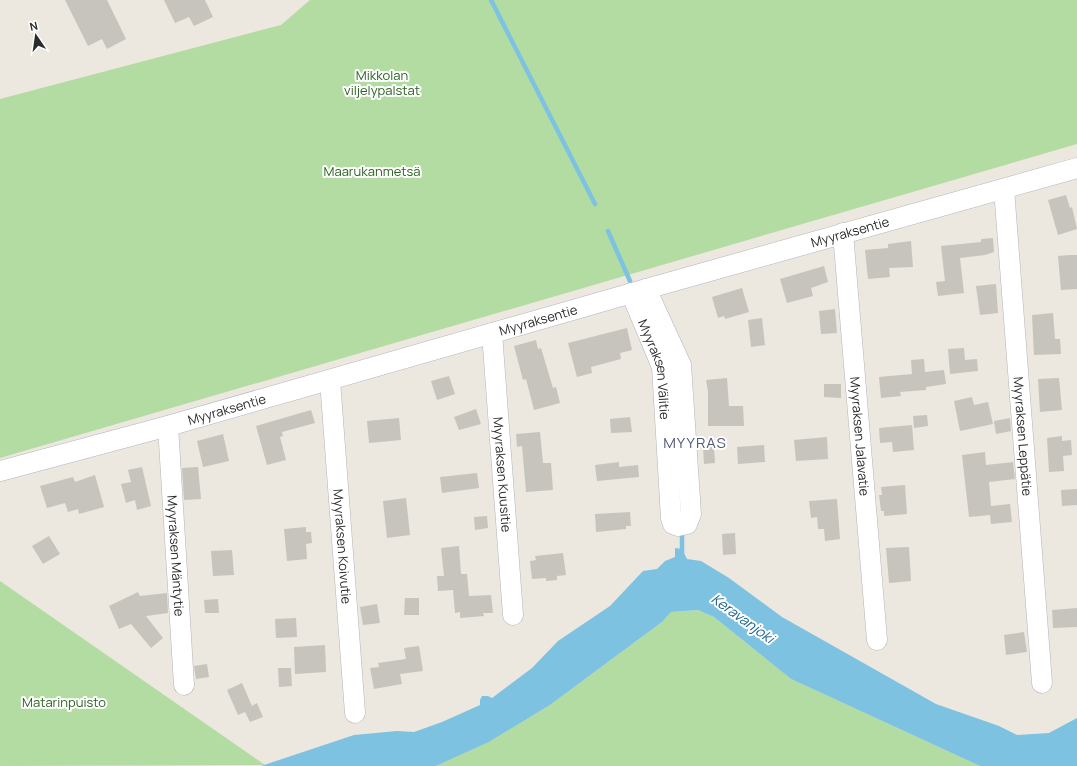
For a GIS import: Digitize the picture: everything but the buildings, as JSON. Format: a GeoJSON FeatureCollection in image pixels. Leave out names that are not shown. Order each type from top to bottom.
{"type":"FeatureCollection","features":[{"type":"Feature","properties":{"kind":"street","name":"Myyraksentie"},"geometry":{"type":"LineString","coordinates":[[0,471],[168,426],[638,291],[1077,168]]}},
{"type":"Feature","properties":{"kind":"street","name":"Myyraksen Leppätie"},"geometry":{"type":"LineString","coordinates":[[1004,189],[1042,683]]}},
{"type":"Feature","properties":{"kind":"street","name":"Myyraksen Jalavatie"},"geometry":{"type":"LineString","coordinates":[[843,233],[877,640]]}},
{"type":"Feature","properties":{"kind":"street","name":"Myyraksen Välitie"},"geometry":{"type":"LineString","coordinates":[[638,291],[681,365],[691,514],[687,524],[678,526],[673,524],[670,518],[662,367],[638,291]]}},
{"type":"Feature","properties":{"kind":"street","name":"Myyraksen Kuusitie"},"geometry":{"type":"LineString","coordinates":[[492,333],[513,615]]}},
{"type":"Feature","properties":{"kind":"street","name":"Myyraksen Koivutie"},"geometry":{"type":"LineString","coordinates":[[330,380],[354,713]]}},
{"type":"Feature","properties":{"kind":"street","name":"Myyraksen Mäntytie"},"geometry":{"type":"LineString","coordinates":[[168,426],[184,685]]}},
{"type":"Feature","properties":{"kind":"green space","name":"Maarukanmetsä"},"geometry":{"type":"Polygon","coordinates":[[[310,0],[1077,0],[1077,144],[0,458],[0,99],[281,25],[310,0]]]}},
{"type":"Feature","properties":{"kind":"green space","name":"Matarinpuisto"},"geometry":{"type":"Polygon","coordinates":[[[0,581],[265,765],[0,766],[0,581]]]}},
{"type":"Feature","properties":{"kind":"green space"},"geometry":{"type":"Polygon","coordinates":[[[698,610],[714,617],[791,679],[980,766],[436,766],[489,742],[550,705],[662,622],[671,612],[698,610]]]}},
{"type":"Feature","properties":{"kind":"water","name":"Keravanjoki"},"geometry":{"type":"Polygon","coordinates":[[[675,548],[682,549],[687,559],[701,561],[729,578],[782,617],[936,704],[999,726],[1017,735],[1049,733],[1077,718],[1077,766],[980,766],[791,679],[714,617],[698,610],[671,612],[662,622],[550,705],[489,742],[436,766],[261,766],[354,735],[397,731],[414,732],[442,722],[480,705],[482,696],[492,698],[532,668],[558,641],[610,606],[643,571],[657,569],[665,561],[675,557],[675,548]]]}},
{"type":"Feature","properties":{"kind":"waterway"},"geometry":{"type":"LineString","coordinates":[[491,0],[595,204]]}},
{"type":"Feature","properties":{"kind":"waterway"},"geometry":{"type":"LineString","coordinates":[[608,231],[630,281]]}},
{"type":"Feature","properties":{"kind":"waterway"},"geometry":{"type":"LineString","coordinates":[[682,530],[682,554]]}},
{"type":"Feature","properties":{"kind":"district","name":"MYYRAS"},"geometry":{"type":"Point","coordinates":[695,442]}},
{"type":"Feature","properties":{"kind":"park label","name":"Mikkolan viljelypalstat"},"geometry":{"type":"Point","coordinates":[382,82]}}]}
